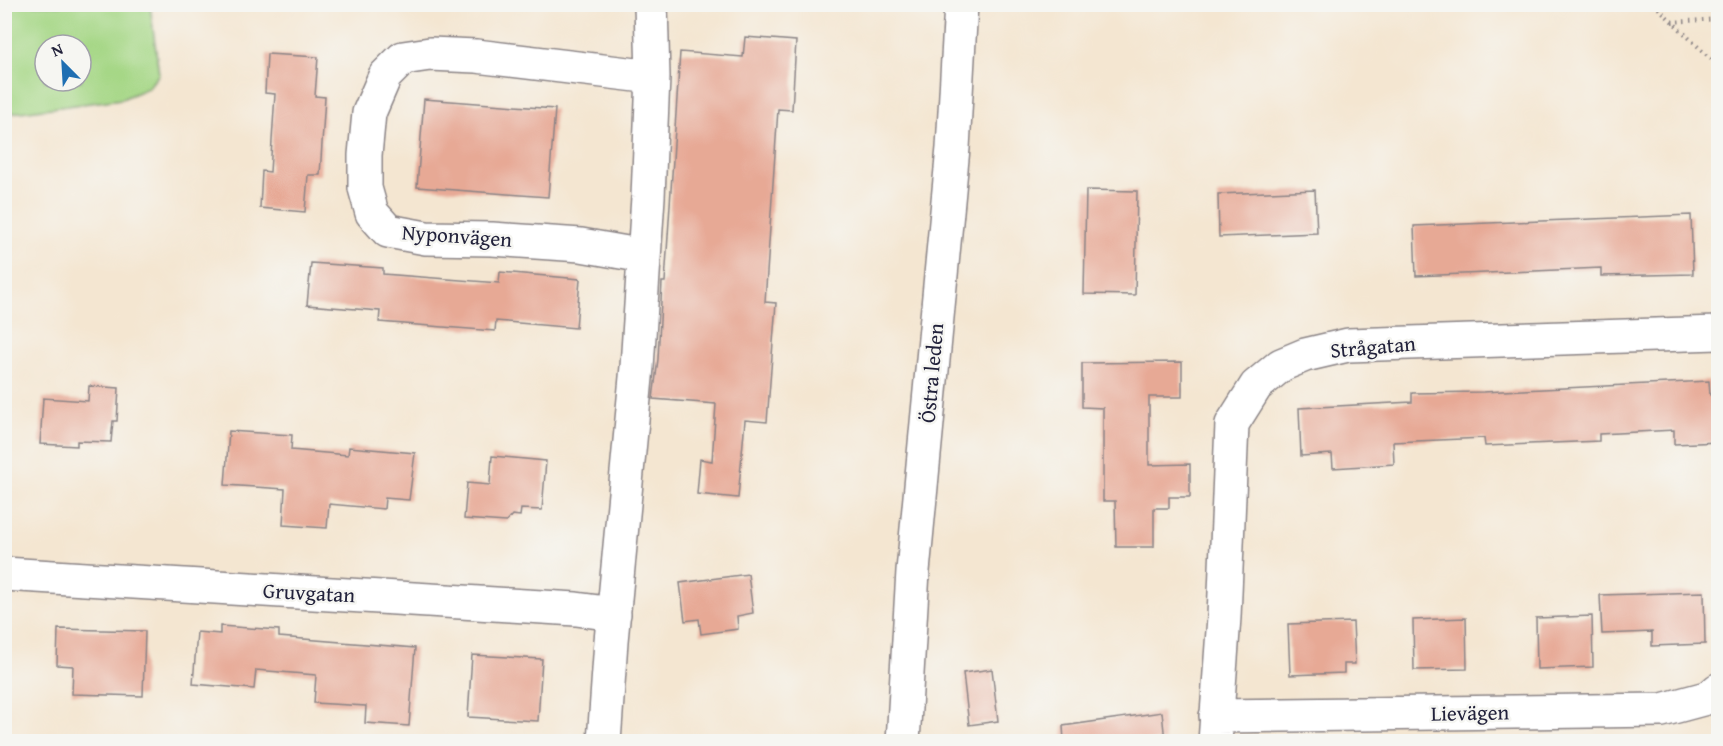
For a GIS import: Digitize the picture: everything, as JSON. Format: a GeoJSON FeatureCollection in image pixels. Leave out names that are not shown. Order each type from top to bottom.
{"type":"FeatureCollection","features":[{"type":"Feature","properties":{"kind":"street"},"geometry":{"type":"LineString","coordinates":[[604,741],[636,378],[644,256],[653,77],[651,4]]}},
{"type":"Feature","properties":{"kind":"street","name":"Östra leden"},"geometry":{"type":"LineString","coordinates":[[903,741],[913,572],[953,148],[961,4]]}},
{"type":"Feature","properties":{"kind":"street","name":"Nyponvägen"},"geometry":{"type":"LineString","coordinates":[[644,256],[581,245],[492,239],[426,238],[388,231],[372,213],[365,188],[365,155],[369,113],[385,76],[403,58],[430,54],[476,56],[653,77]]}},
{"type":"Feature","properties":{"kind":"street","name":"Strågatan"},"geometry":{"type":"LineString","coordinates":[[1215,729],[1224,617],[1232,424],[1256,386],[1281,365],[1305,355],[1348,345],[1719,333]]}},
{"type":"Feature","properties":{"kind":"street","name":"Gruvgatan"},"geometry":{"type":"LineString","coordinates":[[4,574],[576,609],[614,614]]}},
{"type":"Feature","properties":{"kind":"street","name":"Lievägen"},"geometry":{"type":"LineString","coordinates":[[1215,729],[1662,710],[1710,697],[1719,690]]}},
{"type":"Feature","properties":{"kind":"path"},"geometry":{"type":"LineString","coordinates":[[1654,4],[1719,66]]}},
{"type":"Feature","properties":{"kind":"path"},"geometry":{"type":"LineString","coordinates":[[1672,22],[1719,19]]}},
{"type":"Feature","properties":{"kind":"green space"},"geometry":{"type":"Polygon","coordinates":[[[4,5],[150,5],[159,74],[148,88],[122,99],[5,114],[4,5]]]}},
{"type":"Feature","properties":{"kind":"building"},"geometry":{"type":"Polygon","coordinates":[[[745,37],[796,41],[792,110],[778,109],[765,302],[776,303],[767,422],[745,420],[738,498],[697,494],[700,459],[712,461],[716,404],[653,399],[658,359],[662,282],[665,282],[680,52],[743,57],[745,37]]]}},
{"type":"Feature","properties":{"kind":"building"},"geometry":{"type":"Polygon","coordinates":[[[267,54],[318,57],[315,96],[325,97],[320,175],[308,175],[305,212],[260,208],[262,171],[270,172],[275,94],[265,93],[267,54]]]}},
{"type":"Feature","properties":{"kind":"building"},"geometry":{"type":"Polygon","coordinates":[[[424,99],[555,109],[548,197],[417,187],[424,99]]]}},
{"type":"Feature","properties":{"kind":"building"},"geometry":{"type":"Polygon","coordinates":[[[1086,190],[1137,191],[1135,295],[1084,294],[1086,190]]]}},
{"type":"Feature","properties":{"kind":"building"},"geometry":{"type":"Polygon","coordinates":[[[1315,190],[1317,233],[1219,237],[1218,194],[1315,190]]]}},
{"type":"Feature","properties":{"kind":"building"},"geometry":{"type":"Polygon","coordinates":[[[1691,215],[1693,274],[1601,276],[1601,268],[1416,276],[1414,226],[1691,215]]]}},
{"type":"Feature","properties":{"kind":"building"},"geometry":{"type":"Polygon","coordinates":[[[311,263],[383,268],[383,274],[499,283],[500,272],[580,279],[576,328],[496,321],[495,331],[379,322],[380,311],[307,305],[311,263]]]}},
{"type":"Feature","properties":{"kind":"building"},"geometry":{"type":"Polygon","coordinates":[[[1182,362],[1182,397],[1149,397],[1149,465],[1190,464],[1190,497],[1169,497],[1169,508],[1154,508],[1154,547],[1116,547],[1115,501],[1103,501],[1103,408],[1082,407],[1082,363],[1182,362]]]}},
{"type":"Feature","properties":{"kind":"building"},"geometry":{"type":"Polygon","coordinates":[[[1709,381],[1710,395],[1719,395],[1719,442],[1674,444],[1674,430],[1599,434],[1599,441],[1485,446],[1484,438],[1393,442],[1394,464],[1333,468],[1332,454],[1301,456],[1299,408],[1412,402],[1412,393],[1483,392],[1709,381]]]}},
{"type":"Feature","properties":{"kind":"building"},"geometry":{"type":"Polygon","coordinates":[[[89,386],[119,388],[117,421],[113,421],[111,442],[77,441],[77,446],[40,444],[43,398],[88,401],[89,386]]]}},
{"type":"Feature","properties":{"kind":"building"},"geometry":{"type":"Polygon","coordinates":[[[229,431],[292,435],[291,450],[348,455],[349,447],[415,453],[409,500],[385,498],[384,509],[329,504],[327,528],[283,525],[285,489],[225,485],[229,431]]]}},
{"type":"Feature","properties":{"kind":"building"},"geometry":{"type":"Polygon","coordinates":[[[492,456],[546,461],[542,510],[521,509],[520,516],[512,515],[506,522],[464,519],[467,483],[490,485],[492,456]]]}},
{"type":"Feature","properties":{"kind":"building"},"geometry":{"type":"Polygon","coordinates":[[[748,574],[753,613],[737,616],[738,629],[701,634],[699,619],[685,621],[680,583],[748,574]]]}},
{"type":"Feature","properties":{"kind":"building"},"geometry":{"type":"Polygon","coordinates":[[[1704,592],[1705,644],[1652,646],[1652,632],[1602,634],[1600,595],[1704,592]]]}},
{"type":"Feature","properties":{"kind":"building"},"geometry":{"type":"Polygon","coordinates":[[[1592,616],[1593,667],[1537,669],[1536,618],[1592,616]]]}},
{"type":"Feature","properties":{"kind":"building"},"geometry":{"type":"Polygon","coordinates":[[[1466,618],[1467,669],[1414,670],[1413,620],[1466,618]]]}},
{"type":"Feature","properties":{"kind":"building"},"geometry":{"type":"Polygon","coordinates":[[[1353,622],[1355,664],[1344,664],[1344,673],[1290,675],[1288,624],[1353,622]]]}},
{"type":"Feature","properties":{"kind":"building"},"geometry":{"type":"Polygon","coordinates":[[[220,626],[279,630],[279,637],[415,648],[409,726],[365,723],[366,706],[314,703],[316,675],[256,670],[254,689],[193,684],[197,632],[220,634],[220,626]]]}},
{"type":"Feature","properties":{"kind":"building"},"geometry":{"type":"Polygon","coordinates":[[[58,629],[145,631],[143,696],[72,694],[73,666],[57,665],[58,629]]]}},
{"type":"Feature","properties":{"kind":"building"},"geometry":{"type":"Polygon","coordinates":[[[472,655],[542,659],[538,721],[468,717],[472,655]]]}},
{"type":"Feature","properties":{"kind":"building"},"geometry":{"type":"Polygon","coordinates":[[[992,669],[998,721],[969,725],[963,673],[992,669]]]}},
{"type":"Feature","properties":{"kind":"building"},"geometry":{"type":"Polygon","coordinates":[[[1162,712],[1165,741],[1064,741],[1063,726],[1162,712]]]}}]}
